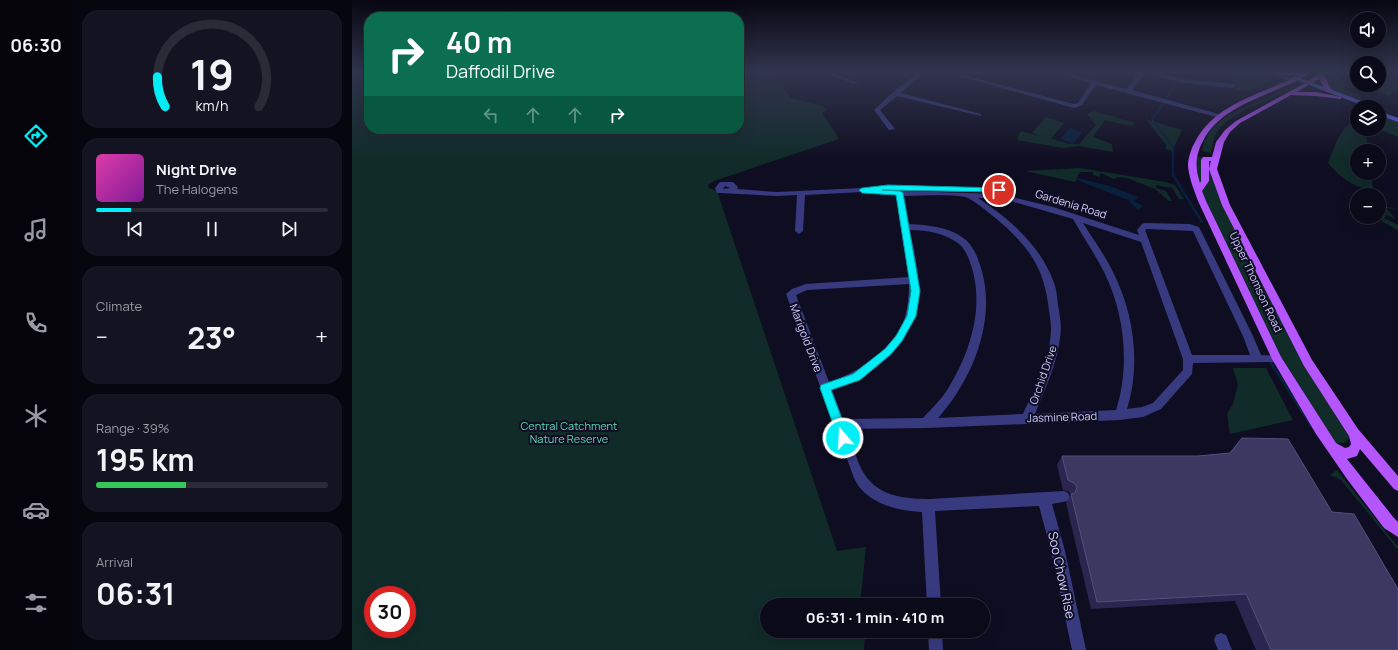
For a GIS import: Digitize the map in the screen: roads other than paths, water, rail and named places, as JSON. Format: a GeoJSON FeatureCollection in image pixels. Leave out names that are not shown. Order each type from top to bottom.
{"type":"FeatureCollection","features":[{"type":"Feature","properties":{"kind":"main road","name":"Upper Thomson Road"},"geometry":{"type":"LineString","coordinates":[[1248,102],[1220,116],[1211,124],[1196,149],[1192,165],[1202,201],[1277,359],[1329,444],[1359,486],[1389,523],[1398,530]]}},
{"type":"Feature","properties":{"kind":"main road","name":"Upper Thomson Road"},"geometry":{"type":"LineString","coordinates":[[1274,102],[1238,122],[1227,131],[1220,142],[1213,169],[1226,205],[1273,299],[1308,363],[1354,433],[1398,485]]}},
{"type":"Feature","properties":{"kind":"main road"},"geometry":{"type":"LineString","coordinates":[[1386,112],[1398,116]]}},
{"type":"Feature","properties":{"kind":"main road"},"geometry":{"type":"LineString","coordinates":[[1386,116],[1398,120]]}},
{"type":"Feature","properties":{"kind":"main road"},"geometry":{"type":"LineString","coordinates":[[1196,149],[1205,154],[1216,157]]}},
{"type":"Feature","properties":{"kind":"main road"},"geometry":{"type":"LineString","coordinates":[[1199,190],[1205,181],[1205,160],[1216,157]]}},
{"type":"Feature","properties":{"kind":"main road"},"geometry":{"type":"LineString","coordinates":[[1329,444],[1339,452],[1349,454],[1353,452],[1357,444],[1354,433]]}},
{"type":"Feature","properties":{"kind":"street"},"geometry":{"type":"LineString","coordinates":[[884,102],[877,110],[891,129]]}},
{"type":"Feature","properties":{"kind":"street"},"geometry":{"type":"LineString","coordinates":[[931,102],[979,115]]}},
{"type":"Feature","properties":{"kind":"street"},"geometry":{"type":"LineString","coordinates":[[1060,102],[1074,106],[1081,102]]}},
{"type":"Feature","properties":{"kind":"street"},"geometry":{"type":"LineString","coordinates":[[1170,102],[1220,116]]}},
{"type":"Feature","properties":{"kind":"street","name":"Gardenia Road"},"geometry":{"type":"LineString","coordinates":[[731,191],[770,194],[862,190],[888,187],[1007,190],[1143,236]]}},
{"type":"Feature","properties":{"kind":"street","name":"Gardenia Road"},"geometry":{"type":"LineString","coordinates":[[862,190],[1010,198],[1143,236]]}},
{"type":"Feature","properties":{"kind":"street"},"geometry":{"type":"LineString","coordinates":[[799,231],[802,192]]}},
{"type":"Feature","properties":{"kind":"street"},"geometry":{"type":"LineString","coordinates":[[825,388],[849,380],[863,373],[888,352],[899,338],[911,316],[915,291],[900,193]]}},
{"type":"Feature","properties":{"kind":"street","name":"Orchid Drive"},"geometry":{"type":"LineString","coordinates":[[970,196],[989,208],[1030,246],[1050,284],[1057,324],[1054,345],[1043,382],[1027,419]]}},
{"type":"Feature","properties":{"kind":"street"},"geometry":{"type":"LineString","coordinates":[[1076,218],[1110,274],[1124,317],[1127,337],[1128,374],[1127,392],[1120,415]]}},
{"type":"Feature","properties":{"kind":"street"},"geometry":{"type":"LineString","coordinates":[[905,227],[924,227],[941,231],[959,240],[969,249],[981,282],[982,305],[971,354],[952,392],[926,423]]}},
{"type":"Feature","properties":{"kind":"street"},"geometry":{"type":"LineString","coordinates":[[1257,358],[1248,336],[1196,229],[1190,227],[1142,227],[1143,236],[1188,359],[1277,359]]}},
{"type":"Feature","properties":{"kind":"street","name":"Marigold Drive"},"geometry":{"type":"LineString","coordinates":[[913,280],[806,287],[795,290],[791,294],[860,478],[868,488],[878,496],[904,504],[928,505],[1064,497]]}},
{"type":"Feature","properties":{"kind":"street","name":"Jasmine Road"},"geometry":{"type":"LineString","coordinates":[[839,424],[926,423],[1120,415],[1143,412],[1157,406],[1188,371],[1188,359]]}},
{"type":"Feature","properties":{"kind":"street","name":"Soo Chow Rise"},"geometry":{"type":"LineString","coordinates":[[1044,499],[1058,551],[1078,650]]}},
{"type":"Feature","properties":{"kind":"street"},"geometry":{"type":"LineString","coordinates":[[928,505],[934,598]]}},
{"type":"Feature","properties":{"kind":"street"},"geometry":{"type":"LineString","coordinates":[[935,638],[936,650]]}},
{"type":"Feature","properties":{"kind":"water"},"geometry":{"type":"Polygon","coordinates":[[[1070,128],[1082,132],[1073,144],[1060,139],[1070,128]]]}},
{"type":"Feature","properties":{"kind":"water"},"geometry":{"type":"Polygon","coordinates":[[[1077,178],[1110,186],[1138,197],[1134,201],[1143,206],[1138,210],[1128,200],[1077,180],[1077,178]]]}},
{"type":"Feature","properties":{"kind":"waterway"},"geometry":{"type":"LineString","coordinates":[[1163,104],[1152,119],[1173,147],[1173,175],[1202,222]]}},
{"type":"Feature","properties":{"kind":"waterway"},"geometry":{"type":"LineString","coordinates":[[1271,363],[1312,427]]}},
{"type":"Feature","properties":{"kind":"park label","name":"Central Catchment Nature Reserve"},"geometry":{"type":"Point","coordinates":[569,432]}}]}
